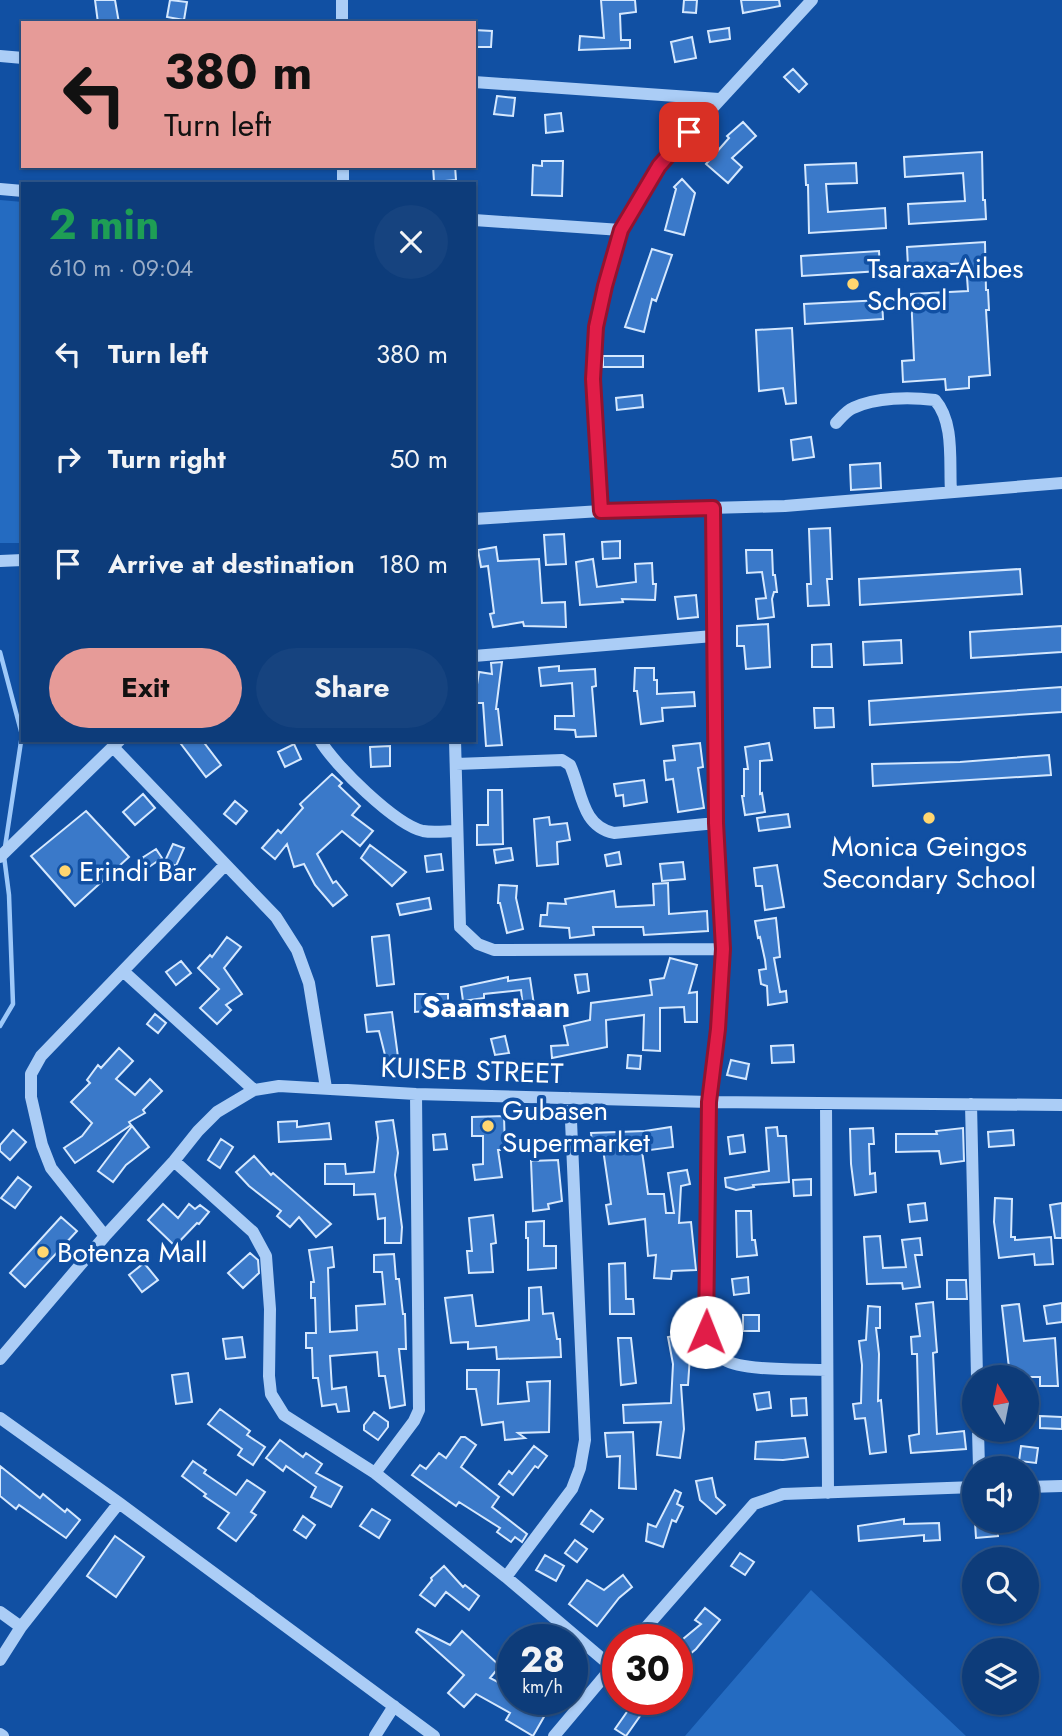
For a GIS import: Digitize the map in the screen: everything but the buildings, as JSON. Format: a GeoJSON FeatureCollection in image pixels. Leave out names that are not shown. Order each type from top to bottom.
{"type":"FeatureCollection","features":[{"type":"Feature","properties":{"kind":"street"},"geometry":{"type":"LineString","coordinates":[[342,0],[342,21]]}},
{"type":"Feature","properties":{"kind":"street"},"geometry":{"type":"LineString","coordinates":[[601,511],[593,379],[596,327],[621,230],[659,166],[812,0]]}},
{"type":"Feature","properties":{"kind":"street"},"geometry":{"type":"LineString","coordinates":[[0,56],[21,58]]}},
{"type":"Feature","properties":{"kind":"street"},"geometry":{"type":"LineString","coordinates":[[476,82],[719,99]]}},
{"type":"Feature","properties":{"kind":"street"},"geometry":{"type":"LineString","coordinates":[[0,189],[21,191]]}},
{"type":"Feature","properties":{"kind":"street"},"geometry":{"type":"LineString","coordinates":[[476,220],[621,230]]}},
{"type":"Feature","properties":{"kind":"street"},"geometry":{"type":"LineString","coordinates":[[836,423],[851,408],[917,398],[935,400],[948,422],[951,492]]}},
{"type":"Feature","properties":{"kind":"street"},"geometry":{"type":"LineString","coordinates":[[476,519],[601,511],[785,506],[1062,483]]}},
{"type":"Feature","properties":{"kind":"street"},"geometry":{"type":"LineString","coordinates":[[713,508],[716,823],[723,949],[718,1029],[709,1102],[706,1332],[714,1349],[725,1360],[739,1365],[826,1370]]}},
{"type":"Feature","properties":{"kind":"street"},"geometry":{"type":"LineString","coordinates":[[0,561],[21,560]]}},
{"type":"Feature","properties":{"kind":"street"},"geometry":{"type":"LineString","coordinates":[[476,656],[713,636]]}},
{"type":"Feature","properties":{"kind":"street"},"geometry":{"type":"LineString","coordinates":[[321,742],[350,777],[397,817],[422,831],[457,831]]}},
{"type":"Feature","properties":{"kind":"street"},"geometry":{"type":"LineString","coordinates":[[455,742],[460,927],[478,944],[494,950],[723,949]]}},
{"type":"Feature","properties":{"kind":"street"},"geometry":{"type":"LineString","coordinates":[[0,858],[116,743],[225,865],[276,917],[297,950],[310,983],[326,1088]]}},
{"type":"Feature","properties":{"kind":"street"},"geometry":{"type":"LineString","coordinates":[[456,764],[562,760],[569,765],[592,822],[603,830],[614,833],[716,823]]}},
{"type":"Feature","properties":{"kind":"street"},"geometry":{"type":"LineString","coordinates":[[105,1236],[51,1168],[35,1123],[31,1074],[41,1056],[225,865]]}},
{"type":"Feature","properties":{"kind":"street"},"geometry":{"type":"LineString","coordinates":[[123,971],[254,1090]]}},
{"type":"Feature","properties":{"kind":"street","name":"KUISEB STREET"},"geometry":{"type":"LineString","coordinates":[[0,1359],[198,1131],[217,1112],[254,1090],[279,1086],[415,1094],[709,1102],[1062,1105]]}},
{"type":"Feature","properties":{"kind":"street"},"geometry":{"type":"LineString","coordinates":[[375,1473],[414,1421],[419,1410],[415,1094]]}},
{"type":"Feature","properties":{"kind":"street"},"geometry":{"type":"LineString","coordinates":[[506,1577],[572,1489],[580,1468],[585,1440],[570,1098]]}},
{"type":"Feature","properties":{"kind":"street"},"geometry":{"type":"LineString","coordinates":[[826,1104],[828,1493]]}},
{"type":"Feature","properties":{"kind":"street"},"geometry":{"type":"LineString","coordinates":[[971,1104],[977,1365]]}},
{"type":"Feature","properties":{"kind":"street"},"geometry":{"type":"LineString","coordinates":[[174,1161],[253,1232],[267,1256],[270,1309],[269,1376],[271,1394],[284,1415],[375,1473],[602,1653]]}},
{"type":"Feature","properties":{"kind":"street"},"geometry":{"type":"LineString","coordinates":[[0,1418],[434,1736]]}},
{"type":"Feature","properties":{"kind":"street"},"geometry":{"type":"LineString","coordinates":[[1039,1487],[1062,1486]]}},
{"type":"Feature","properties":{"kind":"street"},"geometry":{"type":"LineString","coordinates":[[649,1624],[754,1504],[783,1494],[962,1488]]}},
{"type":"Feature","properties":{"kind":"street"},"geometry":{"type":"LineString","coordinates":[[0,1660],[119,1503]]}},
{"type":"Feature","properties":{"kind":"street"},"geometry":{"type":"LineString","coordinates":[[0,1612],[22,1628]]}},
{"type":"Feature","properties":{"kind":"street"},"geometry":{"type":"LineString","coordinates":[[554,1736],[602,1679]]}},
{"type":"Feature","properties":{"kind":"street"},"geometry":{"type":"LineString","coordinates":[[375,1736],[394,1706]]}},
{"type":"Feature","properties":{"kind":"shaded area"},"geometry":{"type":"Polygon","coordinates":[[[0,200],[21,202],[21,543],[0,543],[0,200]]]}},
{"type":"Feature","properties":{"kind":"shaded area"},"geometry":{"type":"Polygon","coordinates":[[[811,1590],[966,1736],[685,1736],[811,1590]]]}},
{"type":"Feature","properties":{"kind":"waterway"},"geometry":{"type":"LineString","coordinates":[[0,652],[21,731]]}},
{"type":"Feature","properties":{"kind":"waterway"},"geometry":{"type":"LineString","coordinates":[[5,847],[21,742]]}},
{"type":"Feature","properties":{"kind":"waterway"},"geometry":{"type":"LineString","coordinates":[[0,1026],[13,1004],[9,895],[4,856]]}},
{"type":"Feature","properties":{"kind":"place","name":"Tsaraxa-Aibes School"},"geometry":{"type":"Point","coordinates":[853,284]}},
{"type":"Feature","properties":{"kind":"place","name":"Monica Geingos Secondary School"},"geometry":{"type":"Point","coordinates":[929,818]}},
{"type":"Feature","properties":{"kind":"place","name":"Erindi Bar"},"geometry":{"type":"Point","coordinates":[65,871]}},
{"type":"Feature","properties":{"kind":"place","name":"Gubasen Supermarket"},"geometry":{"type":"Point","coordinates":[488,1126]}},
{"type":"Feature","properties":{"kind":"place","name":"Botenza Mall"},"geometry":{"type":"Point","coordinates":[43,1252]}},
{"type":"Feature","properties":{"kind":"district","name":"Saamstaan"},"geometry":{"type":"Point","coordinates":[496,1007]}},
{"type":"Feature","properties":{"kind":"route"},"geometry":{"type":"LineString","coordinates":[[689,132],[659,166],[621,230],[596,327],[593,379],[601,511],[713,508],[716,823],[723,949],[718,1029],[709,1102],[706,1332]]}}]}
